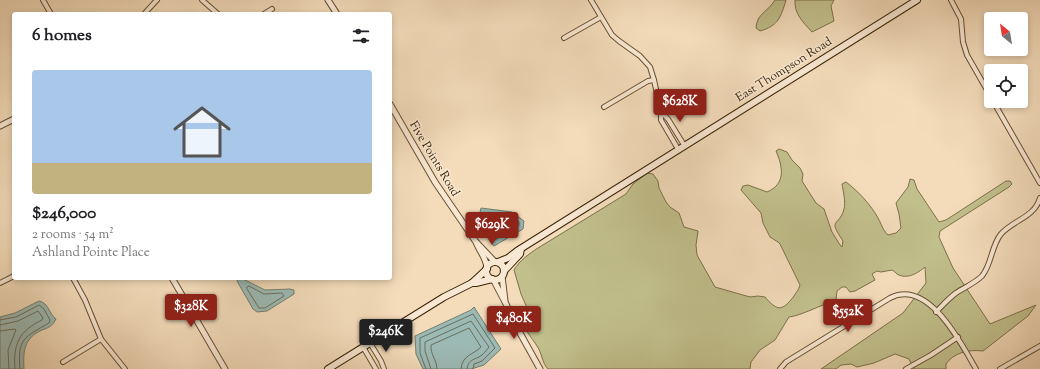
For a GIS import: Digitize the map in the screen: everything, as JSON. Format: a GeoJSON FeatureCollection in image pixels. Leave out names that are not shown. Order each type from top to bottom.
{"type":"FeatureCollection","features":[{"type":"Feature","properties":{"kind":"main road","name":"East Thompson Road"},"geometry":{"type":"LineString","coordinates":[[497,262],[508,258],[681,147],[917,0]]}},
{"type":"Feature","properties":{"kind":"main road","name":"East Thompson Road"},"geometry":{"type":"LineString","coordinates":[[503,274],[520,254],[521,249]]}},
{"type":"Feature","properties":{"kind":"main road"},"geometry":{"type":"LineString","coordinates":[[328,369],[444,297],[472,283],[490,263],[497,262],[502,266],[503,274],[497,279],[472,283]]}},
{"type":"Feature","properties":{"kind":"main road"},"geometry":{"type":"LineString","coordinates":[[487,268],[488,276],[492,279]]}},
{"type":"Feature","properties":{"kind":"street"},"geometry":{"type":"LineString","coordinates":[[43,0],[50,12]]}},
{"type":"Feature","properties":{"kind":"street"},"geometry":{"type":"LineString","coordinates":[[146,12],[157,0]]}},
{"type":"Feature","properties":{"kind":"street"},"geometry":{"type":"LineString","coordinates":[[202,0],[216,12]]}},
{"type":"Feature","properties":{"kind":"street"},"geometry":{"type":"LineString","coordinates":[[328,0],[336,12]]}},
{"type":"Feature","properties":{"kind":"street"},"geometry":{"type":"LineString","coordinates":[[591,0],[610,32],[616,39],[644,59],[650,67],[661,112],[661,120],[681,147]]}},
{"type":"Feature","properties":{"kind":"street"},"geometry":{"type":"LineString","coordinates":[[951,0],[961,19],[963,42],[967,55],[984,85]]}},
{"type":"Feature","properties":{"kind":"street"},"geometry":{"type":"LineString","coordinates":[[267,12],[272,9]]}},
{"type":"Feature","properties":{"kind":"street"},"geometry":{"type":"LineString","coordinates":[[564,38],[601,17]]}},
{"type":"Feature","properties":{"kind":"street"},"geometry":{"type":"LineString","coordinates":[[604,107],[654,80]]}},
{"type":"Feature","properties":{"kind":"street"},"geometry":{"type":"LineString","coordinates":[[997,108],[1040,183]]}},
{"type":"Feature","properties":{"kind":"street","name":"Five Points Road"},"geometry":{"type":"LineString","coordinates":[[392,113],[442,192],[476,242],[478,248],[486,259],[487,268]]}},
{"type":"Feature","properties":{"kind":"street"},"geometry":{"type":"LineString","coordinates":[[0,126],[12,120]]}},
{"type":"Feature","properties":{"kind":"street"},"geometry":{"type":"LineString","coordinates":[[936,312],[956,293],[976,281],[982,275],[986,270],[1000,235],[1005,230],[1028,216],[1034,210],[1040,198]]}},
{"type":"Feature","properties":{"kind":"street","name":"Five Points Road"},"geometry":{"type":"LineString","coordinates":[[476,242],[497,262]]}},
{"type":"Feature","properties":{"kind":"street"},"geometry":{"type":"LineString","coordinates":[[503,274],[505,302]]}},
{"type":"Feature","properties":{"kind":"street"},"geometry":{"type":"LineString","coordinates":[[0,283],[12,277]]}},
{"type":"Feature","properties":{"kind":"street"},"geometry":{"type":"LineString","coordinates":[[492,279],[540,369]]}},
{"type":"Feature","properties":{"kind":"street"},"geometry":{"type":"LineString","coordinates":[[74,280],[85,300],[101,339],[125,369]]}},
{"type":"Feature","properties":{"kind":"street"},"geometry":{"type":"LineString","coordinates":[[173,280],[225,369]]}},
{"type":"Feature","properties":{"kind":"street"},"geometry":{"type":"LineString","coordinates":[[780,369],[786,362],[893,296],[904,294],[916,295],[924,300],[936,312],[958,337],[976,369]]}},
{"type":"Feature","properties":{"kind":"street"},"geometry":{"type":"LineString","coordinates":[[906,369],[932,355],[958,337]]}},
{"type":"Feature","properties":{"kind":"street"},"geometry":{"type":"LineString","coordinates":[[63,362],[101,339]]}},
{"type":"Feature","properties":{"kind":"street"},"geometry":{"type":"LineString","coordinates":[[370,343],[384,369]]}},
{"type":"Feature","properties":{"kind":"street"},"geometry":{"type":"LineString","coordinates":[[1000,369],[1040,346]]}},
{"type":"Feature","properties":{"kind":"street"},"geometry":{"type":"LineString","coordinates":[[363,347],[376,369]]}},
{"type":"Feature","properties":{"kind":"shaded area"},"geometry":{"type":"Polygon","coordinates":[[[775,0],[786,0],[780,16],[771,26],[760,31],[756,28],[758,19],[775,0]]]}},
{"type":"Feature","properties":{"kind":"shaded area"},"geometry":{"type":"Polygon","coordinates":[[[795,0],[834,0],[831,6],[834,21],[812,32],[798,14],[795,0]]]}},
{"type":"Feature","properties":{"kind":"shaded area"},"geometry":{"type":"Polygon","coordinates":[[[779,149],[787,152],[800,168],[803,174],[802,181],[816,203],[824,209],[832,232],[842,247],[843,241],[838,234],[835,225],[842,215],[845,206],[842,184],[846,182],[868,203],[888,235],[896,233],[901,228],[896,203],[908,187],[910,179],[914,180],[917,189],[939,222],[946,220],[1006,181],[1010,181],[1012,184],[1009,187],[940,231],[939,237],[953,268],[990,324],[1036,305],[1028,316],[983,351],[967,351],[957,355],[949,360],[946,364],[946,369],[914,369],[909,359],[895,354],[874,363],[857,367],[851,364],[841,365],[836,369],[821,369],[903,313],[926,283],[925,267],[908,276],[901,276],[892,270],[881,272],[877,271],[872,274],[875,280],[855,291],[850,292],[846,287],[842,287],[837,291],[836,299],[827,304],[789,317],[775,340],[760,350],[751,362],[750,369],[548,369],[544,364],[539,349],[528,333],[524,324],[525,315],[528,310],[521,294],[514,270],[516,266],[535,250],[626,194],[633,184],[647,173],[653,174],[658,181],[659,188],[666,202],[670,207],[679,213],[684,227],[698,231],[696,245],[697,255],[715,287],[750,297],[765,297],[776,307],[780,308],[786,305],[794,296],[800,285],[780,244],[770,237],[763,223],[761,213],[741,190],[743,186],[748,185],[767,192],[773,189],[780,180],[781,174],[780,163],[776,151],[779,149]]]}},
{"type":"Feature","properties":{"kind":"water"},"geometry":{"type":"Polygon","coordinates":[[[481,208],[512,212],[524,221],[523,229],[494,246],[478,221],[481,208]]]}},
{"type":"Feature","properties":{"kind":"water"},"geometry":{"type":"Polygon","coordinates":[[[245,280],[265,290],[290,289],[294,290],[294,294],[267,311],[257,312],[253,309],[237,281],[245,280]]]}},
{"type":"Feature","properties":{"kind":"water"},"geometry":{"type":"Polygon","coordinates":[[[39,301],[47,306],[56,319],[55,321],[49,327],[36,333],[28,341],[24,356],[24,369],[0,369],[0,317],[15,313],[39,301]]]}},
{"type":"Feature","properties":{"kind":"water"},"geometry":{"type":"Polygon","coordinates":[[[474,307],[501,349],[484,365],[471,369],[423,369],[416,354],[415,336],[471,310],[474,307]]]}}]}
